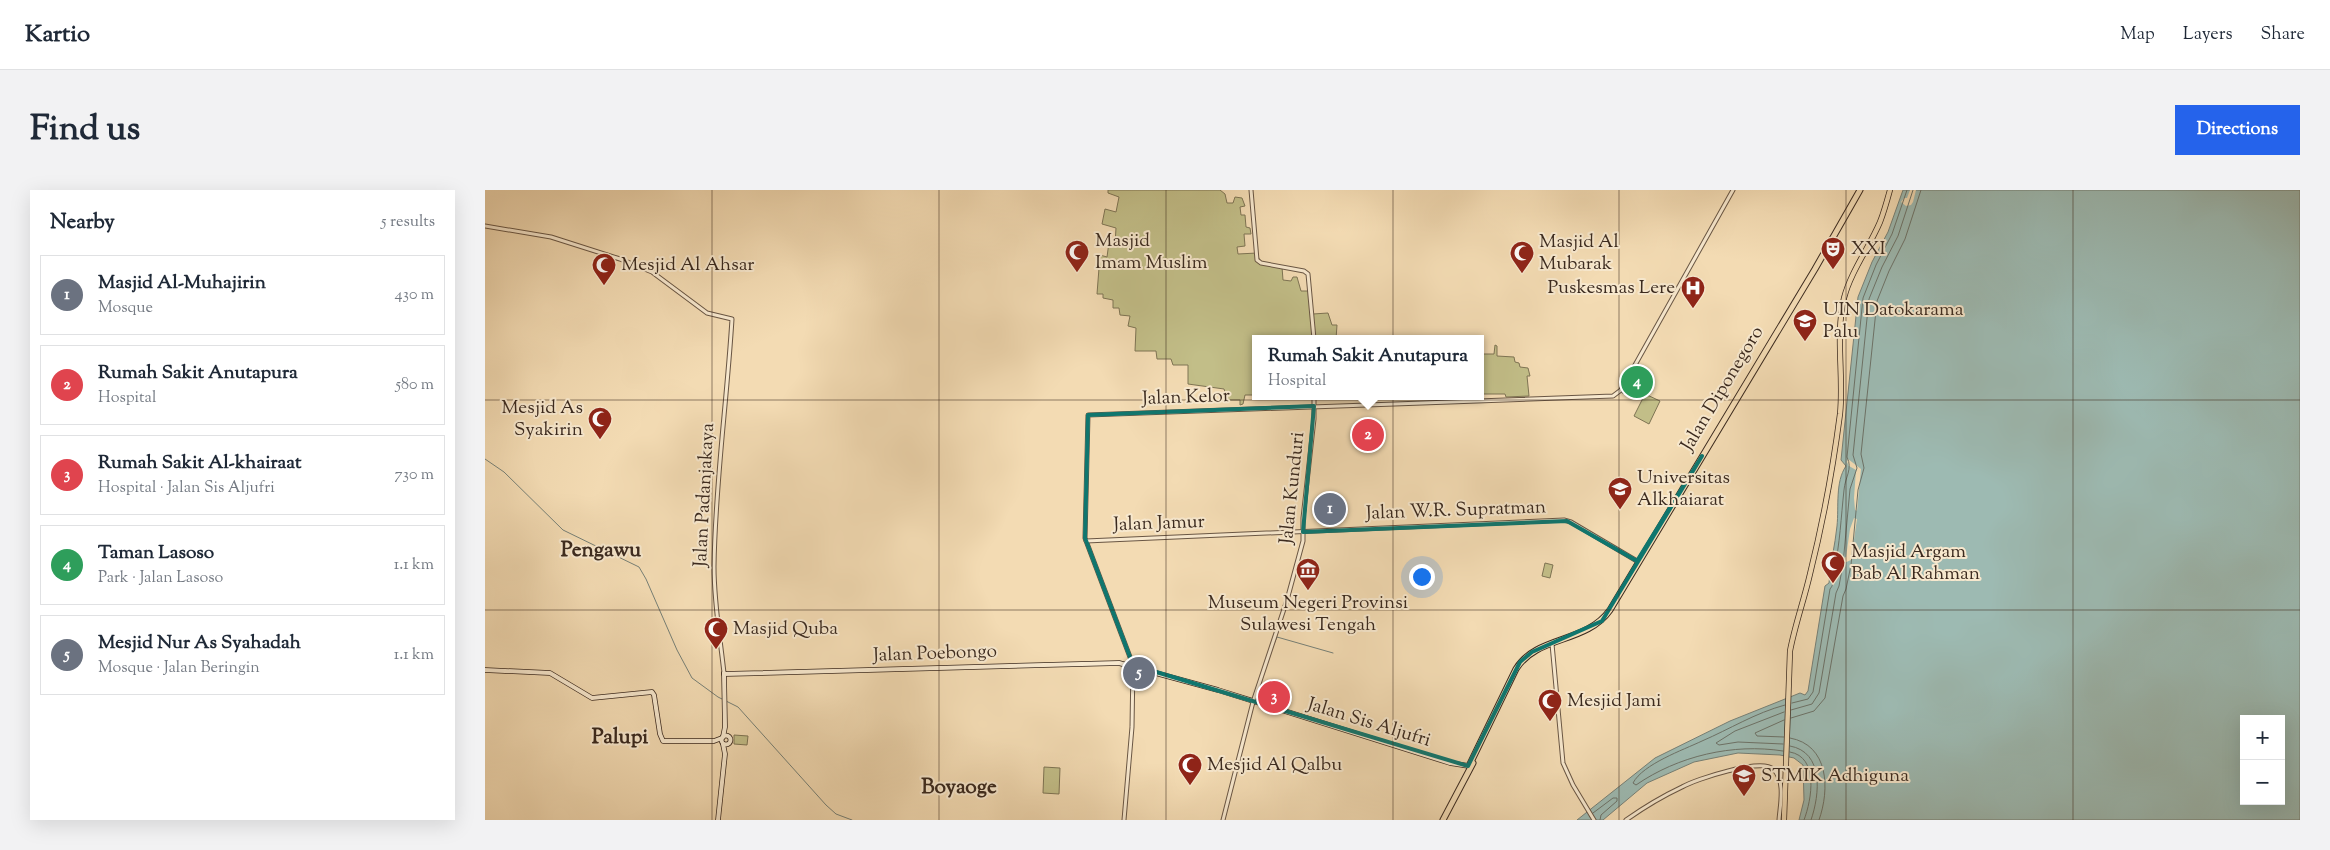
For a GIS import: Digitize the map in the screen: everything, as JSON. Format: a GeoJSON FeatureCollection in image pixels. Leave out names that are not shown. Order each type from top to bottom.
{"type":"FeatureCollection","features":[{"type":"Feature","properties":{"kind":"highway","name":"Jalan Diponegoro"},"geometry":{"type":"LineString","coordinates":[[1553,644],[1590,630],[1604,618],[1762,356],[1858,190]]}},
{"type":"Feature","properties":{"kind":"highway","name":"Jalan Diponegoro"},"geometry":{"type":"LineString","coordinates":[[1553,644],[1586,629],[1603,618],[1702,456]]}},
{"type":"Feature","properties":{"kind":"highway"},"geometry":{"type":"LineString","coordinates":[[1469,766],[1518,666],[1531,652],[1553,644]]}},
{"type":"Feature","properties":{"kind":"highway"},"geometry":{"type":"LineString","coordinates":[[1443,820],[1473,764],[1475,755]]}},
{"type":"Feature","properties":{"kind":"main road"},"geometry":{"type":"LineString","coordinates":[[1781,819],[1788,758],[1790,651],[1823,519],[1839,423],[1842,384],[1840,328],[1843,302],[1850,282],[1880,223],[1890,190]]}},
{"type":"Feature","properties":{"kind":"main road","name":"Jalan Poebongo"},"geometry":{"type":"LineString","coordinates":[[724,673],[1101,662],[1133,665]]}},
{"type":"Feature","properties":{"kind":"main road","name":"Jalan Sis Aljufri"},"geometry":{"type":"LineString","coordinates":[[1133,665],[1453,764],[1465,768],[1466,775]]}},
{"type":"Feature","properties":{"kind":"main road"},"geometry":{"type":"LineString","coordinates":[[485,670],[550,673],[589,696],[598,698],[652,692],[662,740],[683,742],[714,741],[729,744]]}},
{"type":"Feature","properties":{"kind":"main road"},"geometry":{"type":"LineString","coordinates":[[724,673],[725,727],[722,737],[725,754]]}},
{"type":"Feature","properties":{"kind":"main road"},"geometry":{"type":"LineString","coordinates":[[718,820],[725,754],[729,744],[729,737],[725,727]]}},
{"type":"Feature","properties":{"kind":"main road"},"geometry":{"type":"LineString","coordinates":[[714,741],[722,737],[729,737]]}},
{"type":"Feature","properties":{"kind":"main road","name":"Jalan Sis Aljufri"},"geometry":{"type":"LineString","coordinates":[[1453,764],[1469,766]]}},
{"type":"Feature","properties":{"kind":"street"},"geometry":{"type":"LineString","coordinates":[[1251,190],[1257,260],[1261,263],[1308,274],[1314,335]]}},
{"type":"Feature","properties":{"kind":"street","name":"Jalan Kelor"},"geometry":{"type":"LineString","coordinates":[[1484,400],[1615,395],[1621,390],[1733,190]]}},
{"type":"Feature","properties":{"kind":"street","name":"Jalan Padanjakaya"},"geometry":{"type":"LineString","coordinates":[[485,226],[551,237],[620,259],[652,272],[707,313],[732,319],[716,509],[714,568],[715,597],[724,673]]}},
{"type":"Feature","properties":{"kind":"street","name":"Jalan Kunduri"},"geometry":{"type":"LineString","coordinates":[[1223,820],[1253,702],[1295,572],[1303,532],[1314,400]]}},
{"type":"Feature","properties":{"kind":"street","name":"Jalan Kelor"},"geometry":{"type":"LineString","coordinates":[[1086,541],[1084,530],[1088,415],[1473,400]]}},
{"type":"Feature","properties":{"kind":"street","name":"Jalan W.R. Supratman"},"geometry":{"type":"LineString","coordinates":[[1234,535],[1567,520],[1637,561]]}},
{"type":"Feature","properties":{"kind":"street","name":"Jalan Jamur"},"geometry":{"type":"LineString","coordinates":[[1086,541],[1234,535]]}},
{"type":"Feature","properties":{"kind":"street"},"geometry":{"type":"LineString","coordinates":[[1086,541],[1133,665],[1133,727],[1124,820]]}},
{"type":"Feature","properties":{"kind":"street"},"geometry":{"type":"LineString","coordinates":[[1553,644],[1563,763],[1594,820]]}},
{"type":"Feature","properties":{"kind":"street"},"geometry":{"type":"LineString","coordinates":[[1626,820],[1692,782],[1736,770],[1767,766],[1774,770],[1781,780],[1781,819]]}},
{"type":"Feature","properties":{"kind":"highlighted area"},"geometry":{"type":"Polygon","coordinates":[[[1314,406],[1303,532],[1567,521],[1637,561],[1702,456],[1602,621],[1532,652],[1520,662],[1468,766],[1133,665],[1085,538],[1088,415],[1314,406]]]}},
{"type":"Feature","properties":{"kind":"shaded area"},"geometry":{"type":"Polygon","coordinates":[[[1108,190],[1220,190],[1225,194],[1227,203],[1233,203],[1235,197],[1242,198],[1245,206],[1240,207],[1241,215],[1245,215],[1246,227],[1250,228],[1251,234],[1244,234],[1245,246],[1237,247],[1238,254],[1257,253],[1263,263],[1282,267],[1283,280],[1291,281],[1293,277],[1297,277],[1301,291],[1310,291],[1313,314],[1328,313],[1332,325],[1337,325],[1336,335],[1252,335],[1252,395],[1245,395],[1243,404],[1240,405],[1240,400],[1228,400],[1224,389],[1188,384],[1188,365],[1173,365],[1171,359],[1157,359],[1156,351],[1135,351],[1136,328],[1128,326],[1130,316],[1120,315],[1119,308],[1113,308],[1113,300],[1103,298],[1103,294],[1097,294],[1100,255],[1107,257],[1109,242],[1115,244],[1116,228],[1102,224],[1105,209],[1116,212],[1119,197],[1108,193],[1108,190]]]}},
{"type":"Feature","properties":{"kind":"shaded area"},"geometry":{"type":"Polygon","coordinates":[[[1495,345],[1497,346],[1497,356],[1514,357],[1515,362],[1519,363],[1520,367],[1528,368],[1530,376],[1527,376],[1529,396],[1506,397],[1505,394],[1484,394],[1484,354],[1494,354],[1495,345]]]}},
{"type":"Feature","properties":{"kind":"shaded area"},"geometry":{"type":"Polygon","coordinates":[[[1634,370],[1638,371],[1647,380],[1642,393],[1622,393],[1634,370]]]}},
{"type":"Feature","properties":{"kind":"shaded area"},"geometry":{"type":"Polygon","coordinates":[[[1645,394],[1660,401],[1649,424],[1634,416],[1645,394]]]}},
{"type":"Feature","properties":{"kind":"shaded area"},"geometry":{"type":"Polygon","coordinates":[[[1545,563],[1553,565],[1550,578],[1542,576],[1545,563]]]}},
{"type":"Feature","properties":{"kind":"shaded area"},"geometry":{"type":"Polygon","coordinates":[[[734,735],[748,736],[747,745],[734,744],[734,735]]]}},
{"type":"Feature","properties":{"kind":"shaded area"},"geometry":{"type":"Polygon","coordinates":[[[1044,767],[1060,768],[1059,794],[1043,793],[1044,767]]]}},
{"type":"Feature","properties":{"kind":"water"},"geometry":{"type":"Polygon","coordinates":[[[1903,190],[2300,190],[2300,820],[1799,820],[1804,800],[1803,765],[1794,758],[1780,755],[1738,753],[1694,762],[1647,783],[1603,820],[1577,820],[1655,758],[1730,721],[1800,693],[1805,695],[1808,691],[1825,586],[1829,583],[1837,526],[1840,479],[1846,466],[1841,460],[1858,297],[1872,262],[1888,232],[1903,190]]]}},
{"type":"Feature","properties":{"kind":"pier"},"geometry":{"type":"Polygon","coordinates":[[[1910,190],[1916,190],[1913,202],[1911,205],[1906,206],[1901,202],[1904,198],[1907,198],[1910,190]]]}},
{"type":"Feature","properties":{"kind":"pier"},"geometry":{"type":"Polygon","coordinates":[[[1848,459],[1861,469],[1857,511],[1855,510],[1854,498],[1856,470],[1849,466],[1848,459]]]}},
{"type":"Feature","properties":{"kind":"pier"},"geometry":{"type":"Polygon","coordinates":[[[1854,518],[1857,519],[1851,560],[1835,567],[1835,562],[1846,557],[1850,529],[1854,518]]]}},
{"type":"Feature","properties":{"kind":"waterway"},"geometry":{"type":"LineString","coordinates":[[485,459],[504,472],[563,530],[639,567],[692,678],[718,697],[738,707],[826,805],[836,814],[852,820]]}},
{"type":"Feature","properties":{"kind":"waterway"},"geometry":{"type":"LineString","coordinates":[[1274,644],[1277,637],[1333,653]]}},
{"type":"Feature","properties":{"kind":"place","name":"XXI"},"geometry":{"type":"Point","coordinates":[1833,270]}},
{"type":"Feature","properties":{"kind":"place","name":"Masjid Imam Muslim"},"geometry":{"type":"Point","coordinates":[1077,273]}},
{"type":"Feature","properties":{"kind":"place","name":"Masjid Al Mubarak"},"geometry":{"type":"Point","coordinates":[1522,274]}},
{"type":"Feature","properties":{"kind":"place","name":"Mesjid Al Ahsar"},"geometry":{"type":"Point","coordinates":[604,286]}},
{"type":"Feature","properties":{"kind":"place","name":"Puskesmas Lere"},"geometry":{"type":"Point","coordinates":[1693,309]}},
{"type":"Feature","properties":{"kind":"place","name":"UIN Datokarama Palu"},"geometry":{"type":"Point","coordinates":[1805,342]}},
{"type":"Feature","properties":{"kind":"place","name":"Taman Lasoso"},"geometry":{"type":"Point","coordinates":[1637,382]}},
{"type":"Feature","properties":{"kind":"place","name":"Rumah Sakit Anutapura"},"geometry":{"type":"Point","coordinates":[1368,435]}},
{"type":"Feature","properties":{"kind":"place","name":"Mesjid As Syakirin"},"geometry":{"type":"Point","coordinates":[600,440]}},
{"type":"Feature","properties":{"kind":"place","name":"Masjid Al-Muhajirin"},"geometry":{"type":"Point","coordinates":[1330,509]}},
{"type":"Feature","properties":{"kind":"place","name":"Universitas Alkhaiarat"},"geometry":{"type":"Point","coordinates":[1620,510]}},
{"type":"Feature","properties":{"kind":"place","name":"Masjid Argam Bab Al Rahman"},"geometry":{"type":"Point","coordinates":[1833,584]}},
{"type":"Feature","properties":{"kind":"place","name":"Museum Negeri Provinsi Sulawesi Tengah"},"geometry":{"type":"Point","coordinates":[1308,591]}},
{"type":"Feature","properties":{"kind":"place","name":"Masjid Quba"},"geometry":{"type":"Point","coordinates":[716,650]}},
{"type":"Feature","properties":{"kind":"place","name":"Mesjid Nur As Syahadah"},"geometry":{"type":"Point","coordinates":[1139,673]}},
{"type":"Feature","properties":{"kind":"place","name":"Rumah Sakit Al-khairaat"},"geometry":{"type":"Point","coordinates":[1274,697]}},
{"type":"Feature","properties":{"kind":"place","name":"Mesjid Jami"},"geometry":{"type":"Point","coordinates":[1550,722]}},
{"type":"Feature","properties":{"kind":"place","name":"Mesjid Al Qalbu"},"geometry":{"type":"Point","coordinates":[1190,786]}},
{"type":"Feature","properties":{"kind":"place","name":"STMIK Adhiguna"},"geometry":{"type":"Point","coordinates":[1744,797]}},
{"type":"Feature","properties":{"kind":"district","name":"Pengawu"},"geometry":{"type":"Point","coordinates":[601,551]}},
{"type":"Feature","properties":{"kind":"district","name":"Palupi"},"geometry":{"type":"Point","coordinates":[620,738]}},
{"type":"Feature","properties":{"kind":"district","name":"Boyaoge"},"geometry":{"type":"Point","coordinates":[959,788]}}]}
